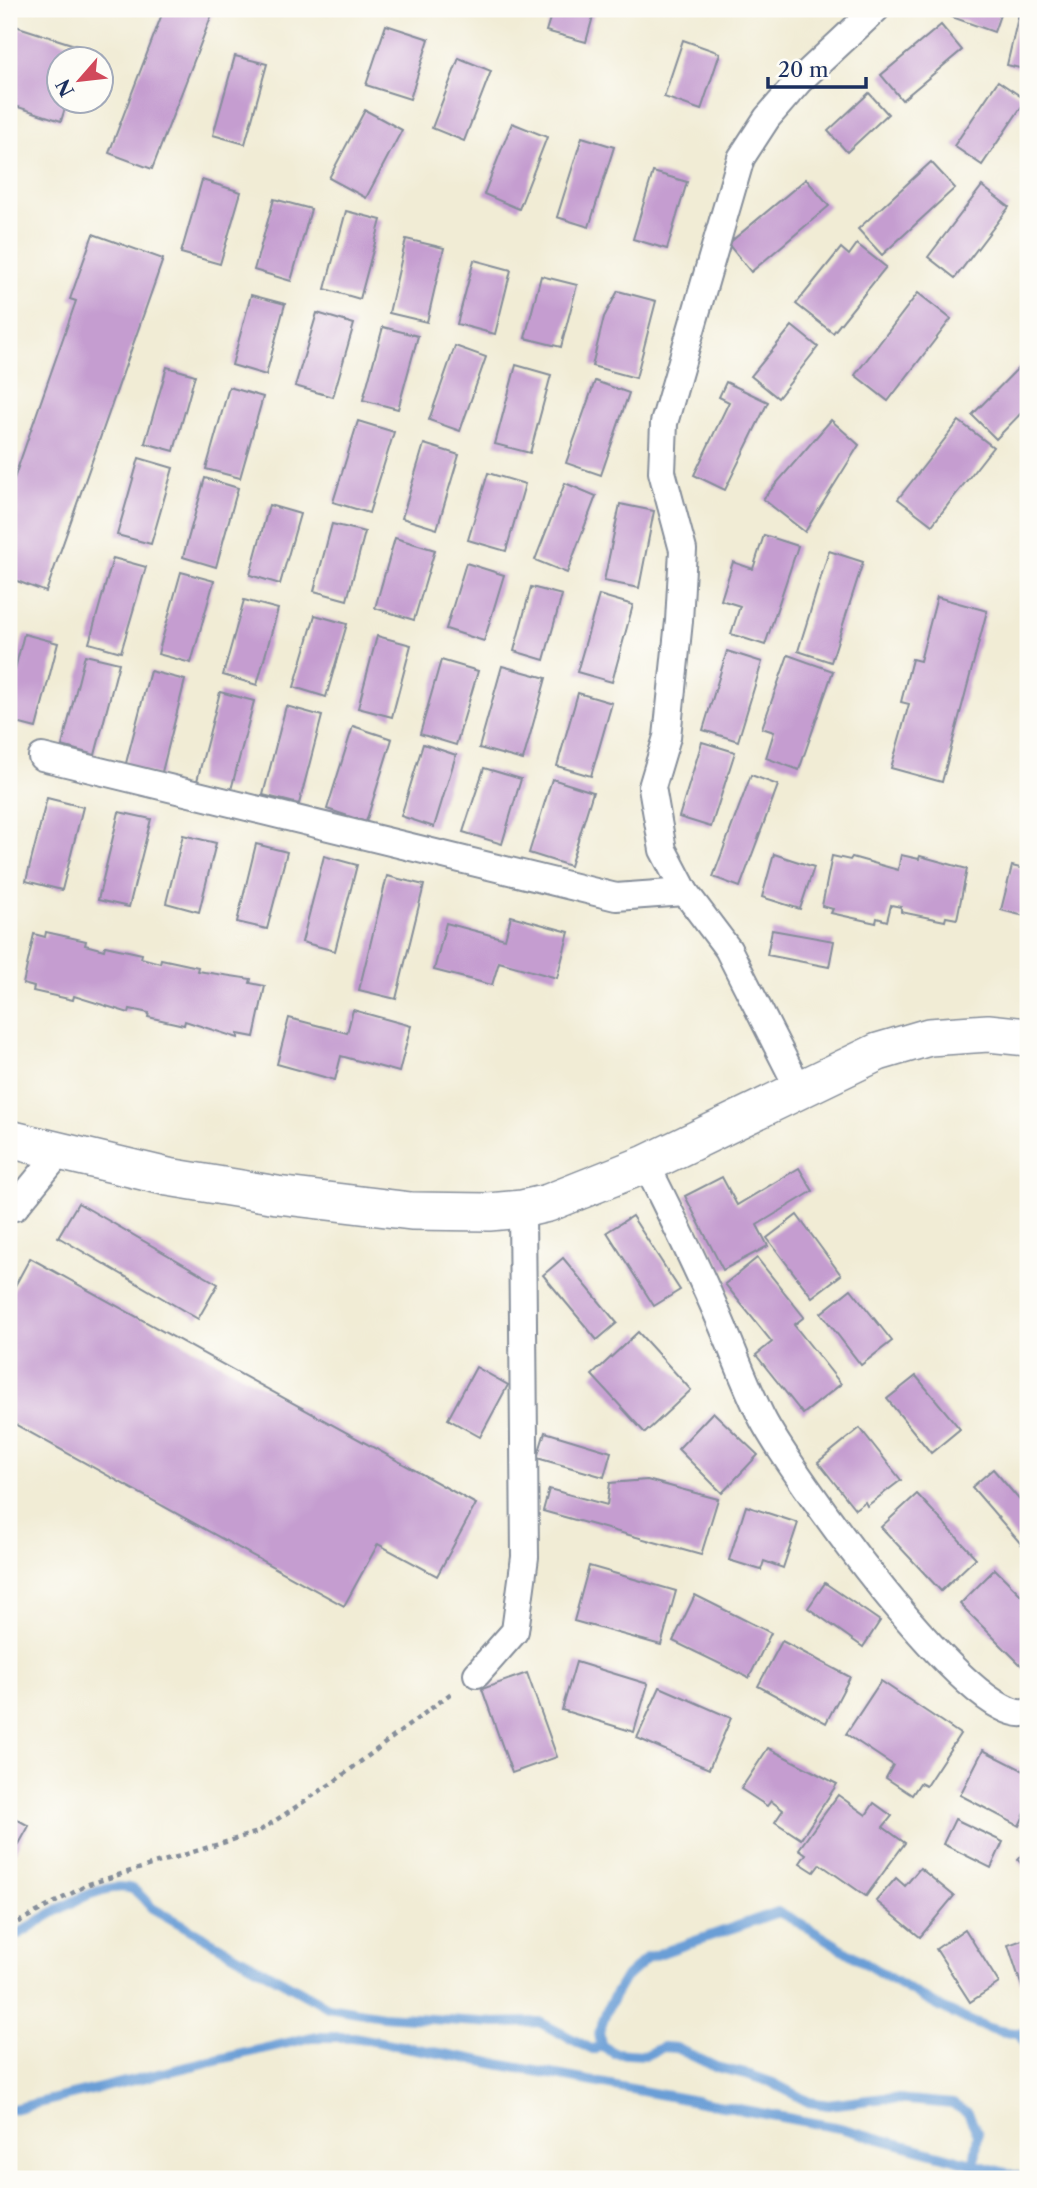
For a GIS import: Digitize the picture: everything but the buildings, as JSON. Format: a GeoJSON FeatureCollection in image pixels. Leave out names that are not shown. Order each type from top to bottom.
{"type":"FeatureCollection","features":[{"type":"Feature","properties":{"kind":"street"},"geometry":{"type":"LineString","coordinates":[[799,1089],[728,949],[685,892],[663,850],[652,787],[667,737],[683,550],[662,472],[664,423],[741,158],[767,118],[800,80],[876,9]]}},
{"type":"Feature","properties":{"kind":"street"},"geometry":{"type":"LineString","coordinates":[[42,757],[616,897],[685,892]]}},
{"type":"Feature","properties":{"kind":"street"},"geometry":{"type":"LineString","coordinates":[[9,1139],[168,1177],[277,1195],[411,1211],[489,1212],[522,1209],[548,1203],[646,1164],[878,1052],[929,1037],[988,1033],[1028,1037]]}},
{"type":"Feature","properties":{"kind":"street"},"geometry":{"type":"LineString","coordinates":[[15,1207],[60,1152]]}},
{"type":"Feature","properties":{"kind":"street"},"geometry":{"type":"LineString","coordinates":[[646,1164],[718,1315],[761,1417],[801,1479],[930,1647],[996,1707],[1027,1714]]}},
{"type":"Feature","properties":{"kind":"street"},"geometry":{"type":"LineString","coordinates":[[477,1674],[515,1631],[525,1557],[522,1209]]}},
{"type":"Feature","properties":{"kind":"path"},"geometry":{"type":"LineString","coordinates":[[9,1927],[89,1884],[258,1832],[335,1781],[477,1674]]}},
{"type":"Feature","properties":{"kind":"waterway"},"geometry":{"type":"LineString","coordinates":[[9,1940],[86,1896],[118,1887],[132,1889],[152,1908],[328,2007],[382,2016],[495,2023],[539,2022],[593,2050],[601,2045],[614,2053],[646,2055],[663,2047],[676,2048],[716,2067],[773,2083],[809,2102],[828,2105],[885,2098],[953,2104],[968,2113],[978,2134],[974,2165]]}},
{"type":"Feature","properties":{"kind":"waterway"},"geometry":{"type":"LineString","coordinates":[[601,2045],[599,2032],[608,2007],[625,1978],[647,1958],[778,1912],[940,2007],[975,2023],[1005,2032],[1028,2031]]}},
{"type":"Feature","properties":{"kind":"waterway"},"geometry":{"type":"LineString","coordinates":[[1020,2034],[1028,2052]]}},
{"type":"Feature","properties":{"kind":"waterway"},"geometry":{"type":"LineString","coordinates":[[9,2110],[312,2037],[353,2037],[840,2128],[1028,2179]]}}]}
